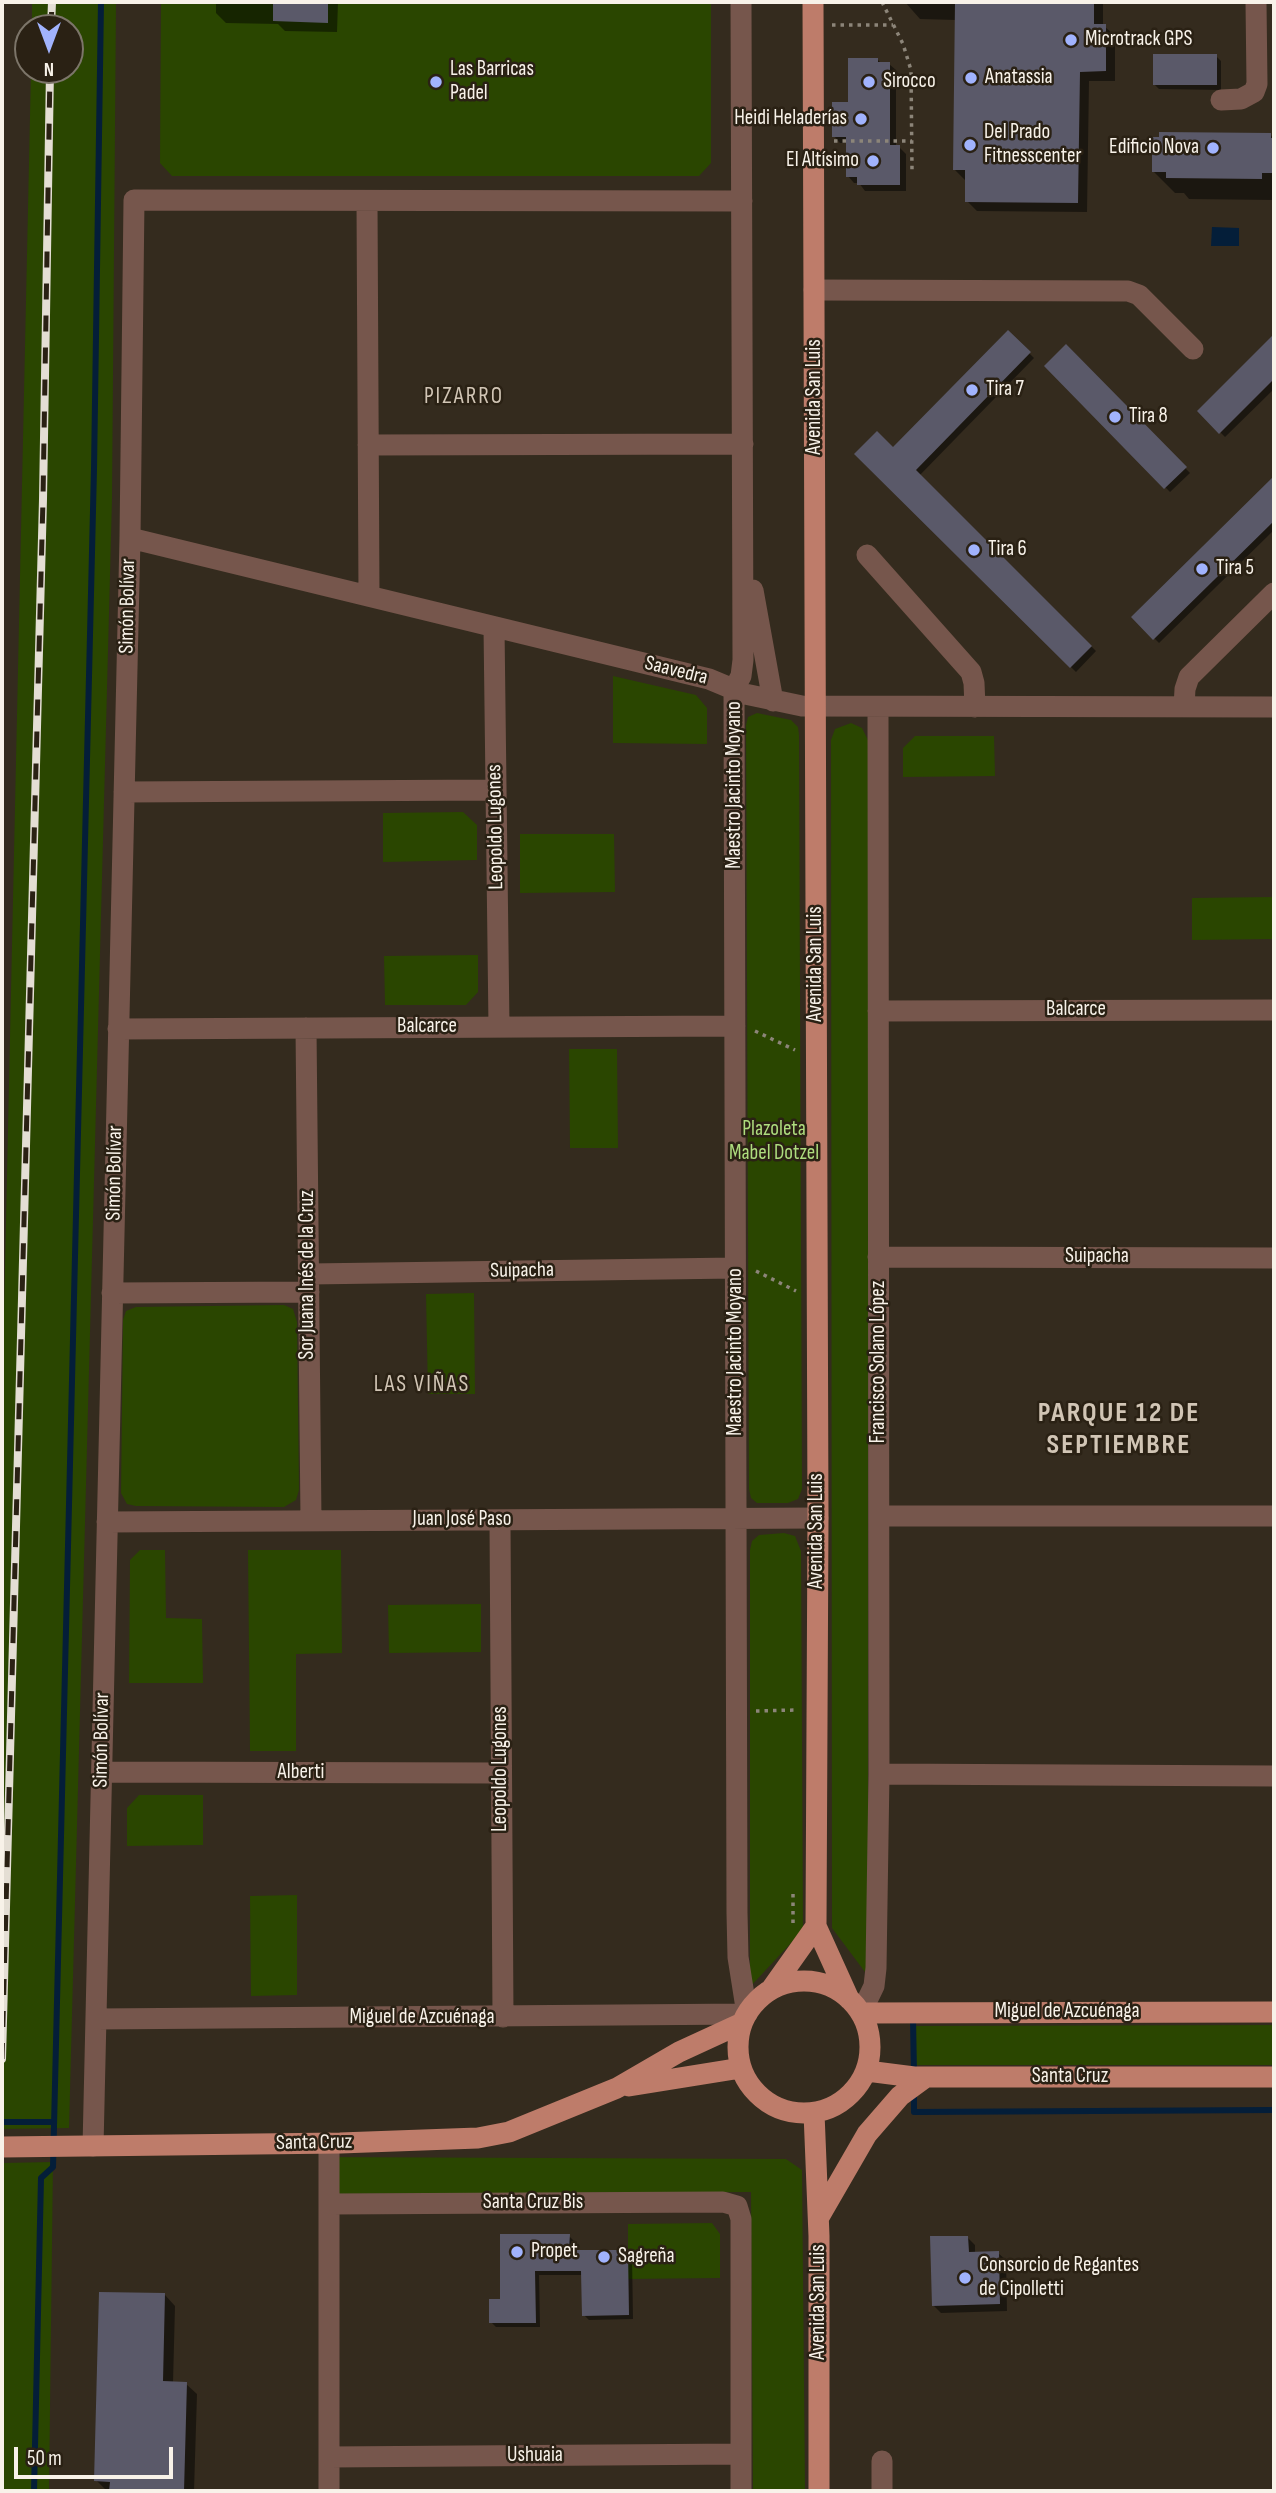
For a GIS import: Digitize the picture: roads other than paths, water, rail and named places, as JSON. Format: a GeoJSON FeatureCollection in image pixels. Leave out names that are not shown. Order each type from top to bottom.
{"type":"FeatureCollection","features":[{"type":"Feature","properties":{"kind":"main road","name":"Avenida San Luis"},"geometry":{"type":"LineString","coordinates":[[813,2],[818,1518],[816,1926],[855,2006],[868,2026],[871,2049],[867,2071]]}},
{"type":"Feature","properties":{"kind":"main road"},"geometry":{"type":"LineString","coordinates":[[816,1926],[772,1988],[754,2003],[745,2018],[737,2045],[741,2068],[752,2089],[769,2104],[791,2113],[814,2113],[836,2106],[854,2091],[867,2071]]}},
{"type":"Feature","properties":{"kind":"main road"},"geometry":{"type":"LineString","coordinates":[[772,1988],[794,1981],[818,1981],[839,1990],[855,2006]]}},
{"type":"Feature","properties":{"kind":"main road","name":"Miguel de Azcuénaga"},"geometry":{"type":"LineString","coordinates":[[855,2006],[1274,2012]]}},
{"type":"Feature","properties":{"kind":"main road","name":"Santa Cruz"},"geometry":{"type":"LineString","coordinates":[[2,2147],[329,2143],[478,2138],[509,2132],[617,2088],[678,2052],[745,2018]]}},
{"type":"Feature","properties":{"kind":"main road","name":"Santa Cruz"},"geometry":{"type":"LineString","coordinates":[[617,2088],[741,2068]]}},
{"type":"Feature","properties":{"kind":"main road","name":"Santa Cruz"},"geometry":{"type":"LineString","coordinates":[[867,2071],[926,2077],[1274,2077]]}},
{"type":"Feature","properties":{"kind":"main road"},"geometry":{"type":"LineString","coordinates":[[818,2219],[867,2134],[900,2096],[926,2077]]}},
{"type":"Feature","properties":{"kind":"main road","name":"Avenida San Luis"},"geometry":{"type":"LineString","coordinates":[[814,2113],[818,2219],[819,2491]]}},
{"type":"Feature","properties":{"kind":"street"},"geometry":{"type":"LineString","coordinates":[[734,689],[743,666],[741,2]]}},
{"type":"Feature","properties":{"kind":"street"},"geometry":{"type":"LineString","coordinates":[[1221,100],[1241,99],[1254,92],[1257,84],[1256,2]]}},
{"type":"Feature","properties":{"kind":"street","name":"Simón Bolívar"},"geometry":{"type":"LineString","coordinates":[[93,2146],[130,538],[134,200],[367,201]]}},
{"type":"Feature","properties":{"kind":"street"},"geometry":{"type":"LineString","coordinates":[[369,596],[367,201],[742,201]]}},
{"type":"Feature","properties":{"kind":"street"},"geometry":{"type":"LineString","coordinates":[[814,290],[1128,291],[1139,295],[1193,349]]}},
{"type":"Feature","properties":{"kind":"street"},"geometry":{"type":"LineString","coordinates":[[368,445],[743,444]]}},
{"type":"Feature","properties":{"kind":"street"},"geometry":{"type":"LineString","coordinates":[[744,516],[746,547],[773,701]]}},
{"type":"Feature","properties":{"kind":"street","name":"Saavedra"},"geometry":{"type":"LineString","coordinates":[[130,538],[709,679],[773,701],[816,707],[1274,707]]}},
{"type":"Feature","properties":{"kind":"street"},"geometry":{"type":"LineString","coordinates":[[867,555],[971,672],[975,707]]}},
{"type":"Feature","properties":{"kind":"street"},"geometry":{"type":"LineString","coordinates":[[1184,707],[1185,685],[1189,677],[1274,593]]}},
{"type":"Feature","properties":{"kind":"street","name":"Leopoldo Lugones"},"geometry":{"type":"LineString","coordinates":[[494,627],[499,1027]]}},
{"type":"Feature","properties":{"kind":"street","name":"Maestro Jacinto Moyano"},"geometry":{"type":"LineString","coordinates":[[734,689],[741,1027],[735,1268],[738,1957],[745,2018]]}},
{"type":"Feature","properties":{"kind":"street","name":"Francisco Solano López"},"geometry":{"type":"LineString","coordinates":[[855,2006],[874,1986],[876,1968],[879,1774],[878,707]]}},
{"type":"Feature","properties":{"kind":"street"},"geometry":{"type":"LineString","coordinates":[[124,792],[495,790]]}},
{"type":"Feature","properties":{"kind":"street","name":"Balcarce"},"geometry":{"type":"LineString","coordinates":[[878,1011],[1274,1010]]}},
{"type":"Feature","properties":{"kind":"street","name":"Balcarce"},"geometry":{"type":"LineString","coordinates":[[118,1029],[741,1027]]}},
{"type":"Feature","properties":{"kind":"street","name":"Sor Juana Inés de la Cruz"},"geometry":{"type":"LineString","coordinates":[[306,1028],[310,1521]]}},
{"type":"Feature","properties":{"kind":"street","name":"Suipacha"},"geometry":{"type":"LineString","coordinates":[[878,1257],[1274,1258]]}},
{"type":"Feature","properties":{"kind":"street","name":"Suipacha"},"geometry":{"type":"LineString","coordinates":[[112,1293],[735,1268]]}},
{"type":"Feature","properties":{"kind":"street"},"geometry":{"type":"LineString","coordinates":[[879,1516],[1274,1517]]}},
{"type":"Feature","properties":{"kind":"street","name":"Juan José Paso"},"geometry":{"type":"LineString","coordinates":[[107,1522],[818,1518]]}},
{"type":"Feature","properties":{"kind":"street","name":"Leopoldo Lugones"},"geometry":{"type":"LineString","coordinates":[[500,1520],[503,2017]]}},
{"type":"Feature","properties":{"kind":"street","name":"Alberti"},"geometry":{"type":"LineString","coordinates":[[102,1772],[501,1773]]}},
{"type":"Feature","properties":{"kind":"street"},"geometry":{"type":"LineString","coordinates":[[879,1774],[1274,1776]]}},
{"type":"Feature","properties":{"kind":"street","name":"Miguel de Azcuénaga"},"geometry":{"type":"LineString","coordinates":[[96,2019],[745,2018]]}},
{"type":"Feature","properties":{"kind":"street"},"geometry":{"type":"LineString","coordinates":[[329,2143],[329,2491]]}},
{"type":"Feature","properties":{"kind":"street","name":"Santa Cruz Bis"},"geometry":{"type":"LineString","coordinates":[[329,2204],[723,2202],[737,2206],[741,2219],[741,2454]]}},
{"type":"Feature","properties":{"kind":"street"},"geometry":{"type":"LineString","coordinates":[[741,2454],[741,2491]]}},
{"type":"Feature","properties":{"kind":"street","name":"Ushuaia"},"geometry":{"type":"LineString","coordinates":[[329,2457],[741,2454]]}},
{"type":"Feature","properties":{"kind":"street"},"geometry":{"type":"LineString","coordinates":[[882,2461],[882,2491]]}},
{"type":"Feature","properties":{"kind":"water"},"geometry":{"type":"Polygon","coordinates":[[[1212,227],[1239,228],[1239,246],[1211,246],[1212,227]]]}},
{"type":"Feature","properties":{"kind":"waterway"},"geometry":{"type":"LineString","coordinates":[[34,2491],[41,2178],[53,2167],[94,469],[101,2]]}},
{"type":"Feature","properties":{"kind":"waterway"},"geometry":{"type":"LineString","coordinates":[[913,2018],[914,2073]]}},
{"type":"Feature","properties":{"kind":"waterway"},"geometry":{"type":"LineString","coordinates":[[914,2091],[914,2112],[1274,2110]]}},
{"type":"Feature","properties":{"kind":"waterway"},"geometry":{"type":"LineString","coordinates":[[2,2122],[54,2122]]}},
{"type":"Feature","properties":{"kind":"railway"},"geometry":{"type":"LineString","coordinates":[[52,2],[52,14]]}},
{"type":"Feature","properties":{"kind":"railway"},"geometry":{"type":"LineString","coordinates":[[2,2059],[43,499],[50,84]]}},
{"type":"Feature","properties":{"kind":"place","name":"Microtrack GPS"},"geometry":{"type":"Point","coordinates":[1071,40]}},
{"type":"Feature","properties":{"kind":"place","name":"Anatassia"},"geometry":{"type":"Point","coordinates":[971,78]}},
{"type":"Feature","properties":{"kind":"place","name":"Las Barricas Padel"},"geometry":{"type":"Point","coordinates":[436,82]}},
{"type":"Feature","properties":{"kind":"place","name":"Sirocco"},"geometry":{"type":"Point","coordinates":[869,82]}},
{"type":"Feature","properties":{"kind":"place","name":"Heidi Heladerías"},"geometry":{"type":"Point","coordinates":[861,119]}},
{"type":"Feature","properties":{"kind":"place","name":"Del Prado Fitnesscenter"},"geometry":{"type":"Point","coordinates":[970,145]}},
{"type":"Feature","properties":{"kind":"place","name":"Edificio Nova"},"geometry":{"type":"Point","coordinates":[1213,148]}},
{"type":"Feature","properties":{"kind":"place","name":"El Altísimo"},"geometry":{"type":"Point","coordinates":[873,161]}},
{"type":"Feature","properties":{"kind":"place","name":"Tira 7"},"geometry":{"type":"Point","coordinates":[972,390]}},
{"type":"Feature","properties":{"kind":"place","name":"Tira 8"},"geometry":{"type":"Point","coordinates":[1115,417]}},
{"type":"Feature","properties":{"kind":"place","name":"Tira 6"},"geometry":{"type":"Point","coordinates":[974,550]}},
{"type":"Feature","properties":{"kind":"place","name":"Tira 5"},"geometry":{"type":"Point","coordinates":[1202,569]}},
{"type":"Feature","properties":{"kind":"place","name":"Propet"},"geometry":{"type":"Point","coordinates":[517,2252]}},
{"type":"Feature","properties":{"kind":"place","name":"Sagreña"},"geometry":{"type":"Point","coordinates":[604,2257]}},
{"type":"Feature","properties":{"kind":"place","name":"Consorcio de Regantes de Cipolletti"},"geometry":{"type":"Point","coordinates":[965,2278]}},
{"type":"Feature","properties":{"kind":"district","name":"PIZARRO"},"geometry":{"type":"Point","coordinates":[464,397]}},
{"type":"Feature","properties":{"kind":"district","name":"LAS VIÑAS"},"geometry":{"type":"Point","coordinates":[422,1385]}},
{"type":"Feature","properties":{"kind":"district","name":"PARQUE 12 DE SEPTIEMBRE"},"geometry":{"type":"Point","coordinates":[1119,1430]}},
{"type":"Feature","properties":{"kind":"park label","name":"Plazoleta Mabel Dotzel"},"geometry":{"type":"Point","coordinates":[774,1142]}}]}
